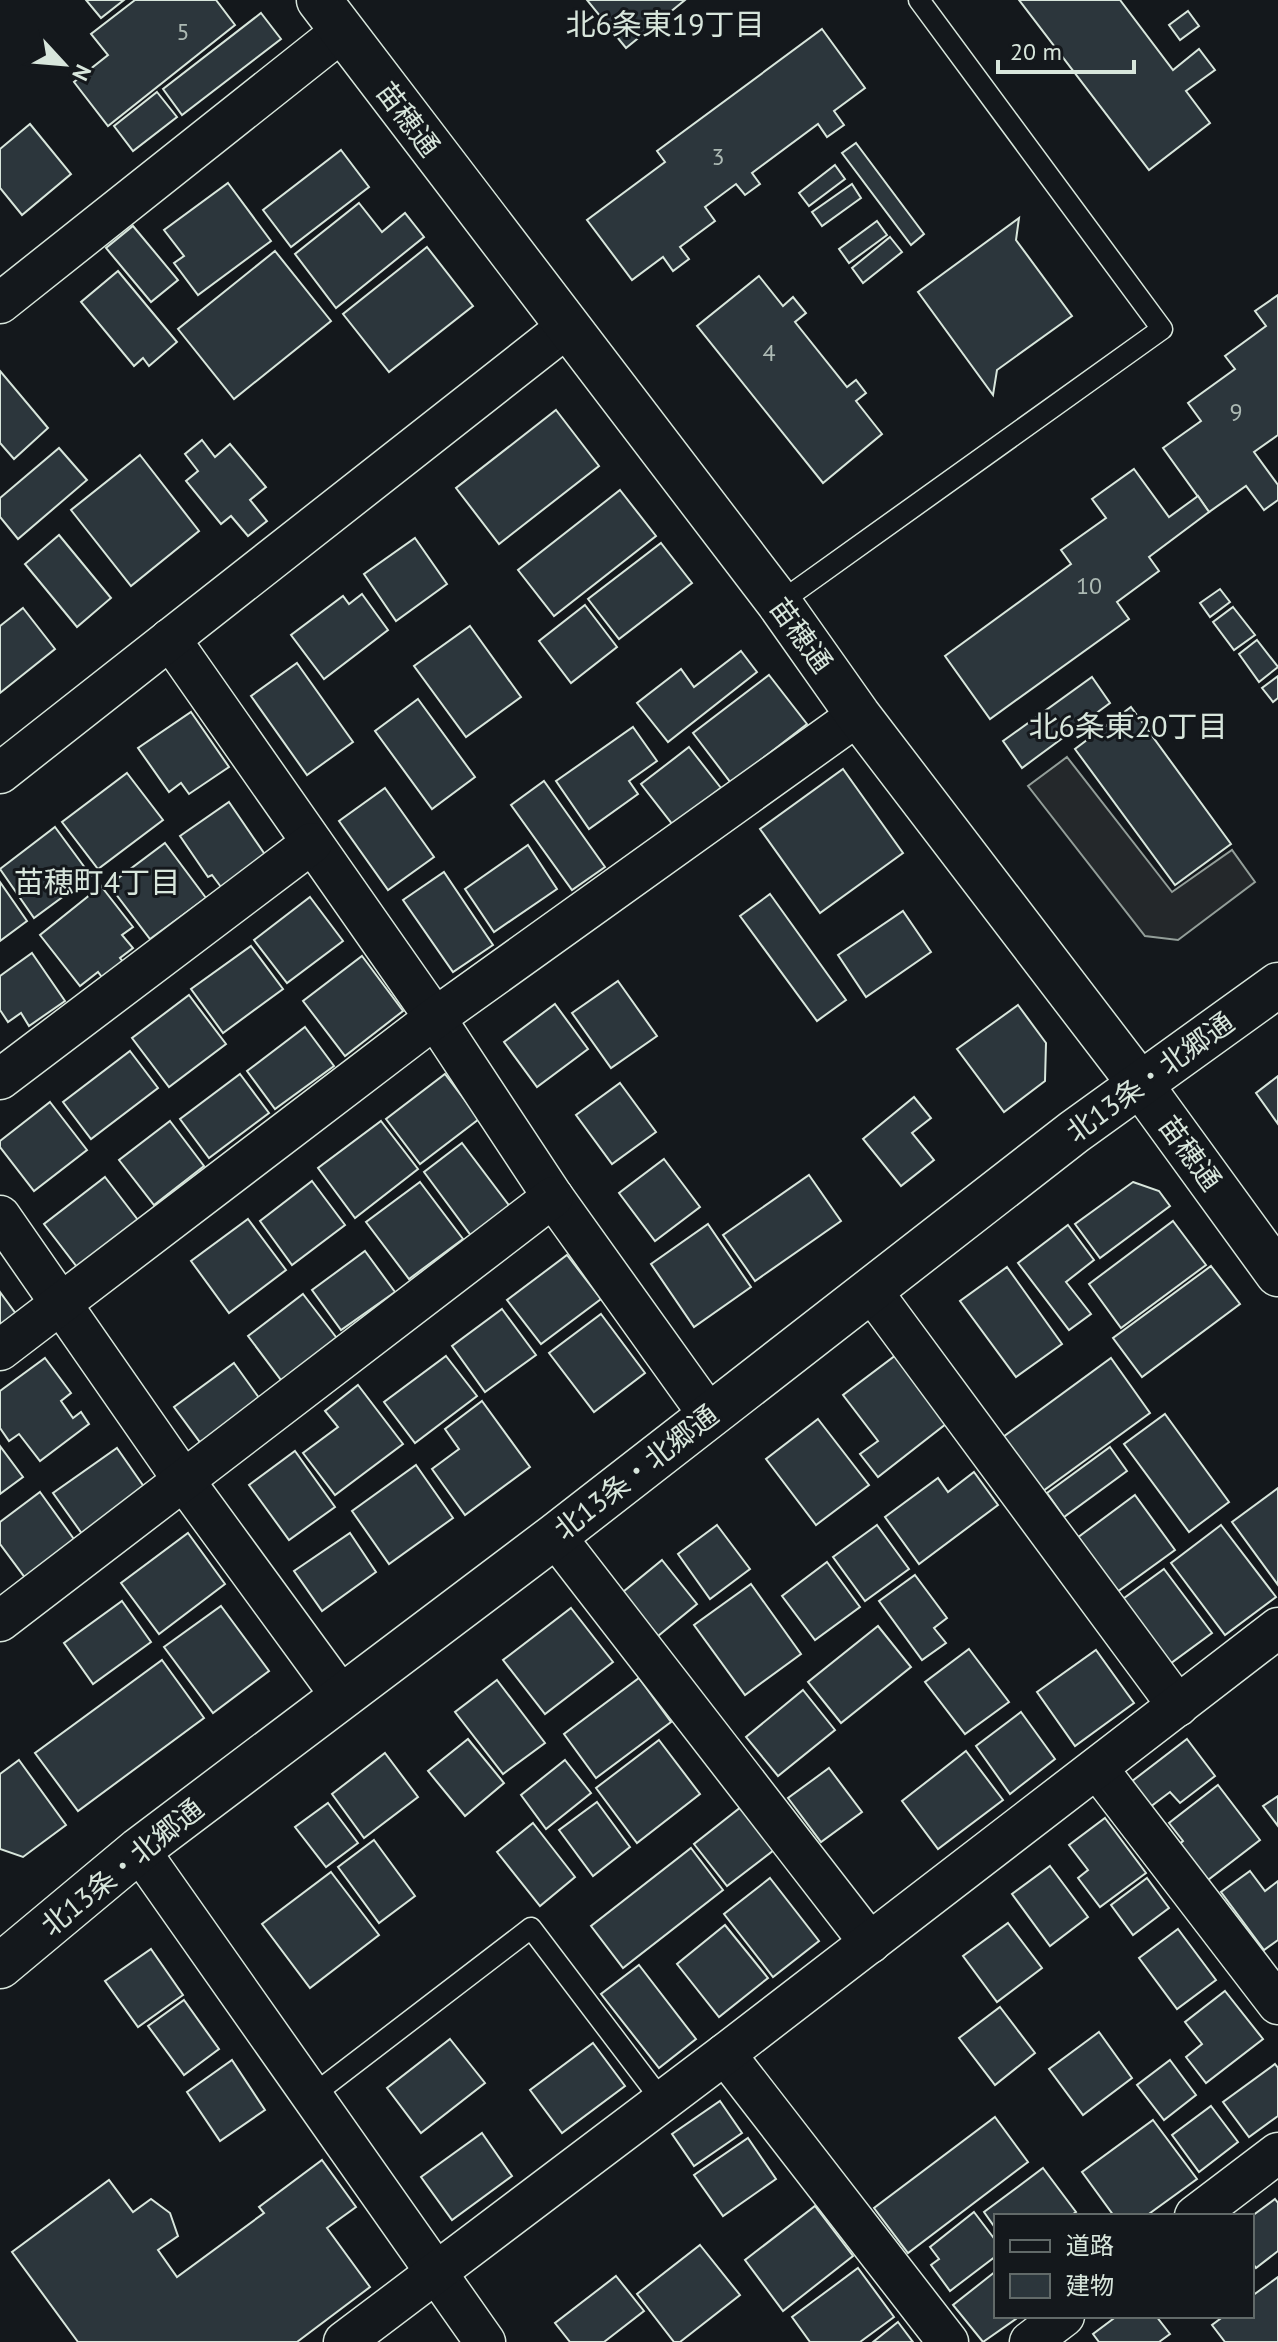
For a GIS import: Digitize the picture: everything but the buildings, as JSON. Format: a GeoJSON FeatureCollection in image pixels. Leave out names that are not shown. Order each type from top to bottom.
{"type":"FeatureCollection","features":[{"type":"Feature","properties":{"kind":"street","name":"苗穂通"},"geometry":{"type":"LineString","coordinates":[[330,16],[779,603],[858,715],[1140,1084],[1278,1274]]}},
{"type":"Feature","properties":{"kind":"street"},"geometry":{"type":"LineString","coordinates":[[0,303],[330,16]]}},
{"type":"Feature","properties":{"kind":"street"},"geometry":{"type":"LineString","coordinates":[[0,773],[567,327]]}},
{"type":"Feature","properties":{"kind":"street"},"geometry":{"type":"LineString","coordinates":[[170,639],[435,1018],[553,1197],[709,1415]]}},
{"type":"Feature","properties":{"kind":"street"},"geometry":{"type":"LineString","coordinates":[[0,1350],[435,1018],[858,715]]}},
{"type":"Feature","properties":{"kind":"street"},"geometry":{"type":"LineString","coordinates":[[0,1079],[312,843]]}},
{"type":"Feature","properties":{"kind":"street","name":"北13条・北郷通"},"geometry":{"type":"LineString","coordinates":[[3,1958],[139,1850],[555,1536],[870,1289],[1140,1084],[1278,985]]}},
{"type":"Feature","properties":{"kind":"street"},"geometry":{"type":"LineString","coordinates":[[0,1621],[182,1478],[553,1197]]}},
{"type":"Feature","properties":{"kind":"street"},"geometry":{"type":"LineString","coordinates":[[0,1216],[182,1478],[342,1697]]}},
{"type":"Feature","properties":{"kind":"street"},"geometry":{"type":"LineString","coordinates":[[870,1289],[1178,1706]]}},
{"type":"Feature","properties":{"kind":"street"},"geometry":{"type":"LineString","coordinates":[[555,1536],[870,1943]]}},
{"type":"Feature","properties":{"kind":"street"},"geometry":{"type":"LineString","coordinates":[[344,2342],[663,2102],[1278,1628]]}},
{"type":"Feature","properties":{"kind":"street"},"geometry":{"type":"LineString","coordinates":[[1097,1768],[1278,2004]]}},
{"type":"Feature","properties":{"kind":"street"},"geometry":{"type":"LineString","coordinates":[[139,1850],[485,2342]]}},
{"type":"Feature","properties":{"kind":"street"},"geometry":{"type":"LineString","coordinates":[[725,2054],[948,2342]]}},
{"type":"Feature","properties":{"kind":"street"},"geometry":{"type":"LineString","coordinates":[[1198,2214],[1278,2153]]}},
{"type":"Feature","properties":{"kind":"street"},"geometry":{"type":"LineString","coordinates":[[1030,2342],[1061,2318]]}},
{"type":"Feature","properties":{"kind":"lane"},"geometry":{"type":"LineString","coordinates":[[779,603],[1162,329],[919,0]]}},
{"type":"Feature","properties":{"kind":"lane"},"geometry":{"type":"LineString","coordinates":[[313,2095],[531,1928],[663,2102]]}},
{"type":"Feature","properties":{"kind":"shaded area"},"geometry":{"type":"Polygon","coordinates":[[[1067,757],[1172,892],[1232,850],[1255,882],[1178,940],[1145,936],[1028,786],[1067,757]]]}},
{"type":"Feature","properties":{"kind":"district","name":"北6条東19丁目"},"geometry":{"type":"Point","coordinates":[665,25]}},
{"type":"Feature","properties":{"kind":"district","name":"北6条東20丁目"},"geometry":{"type":"Point","coordinates":[1128,727]}},
{"type":"Feature","properties":{"kind":"district","name":"苗穂町4丁目"},"geometry":{"type":"Point","coordinates":[97,883]}}]}
